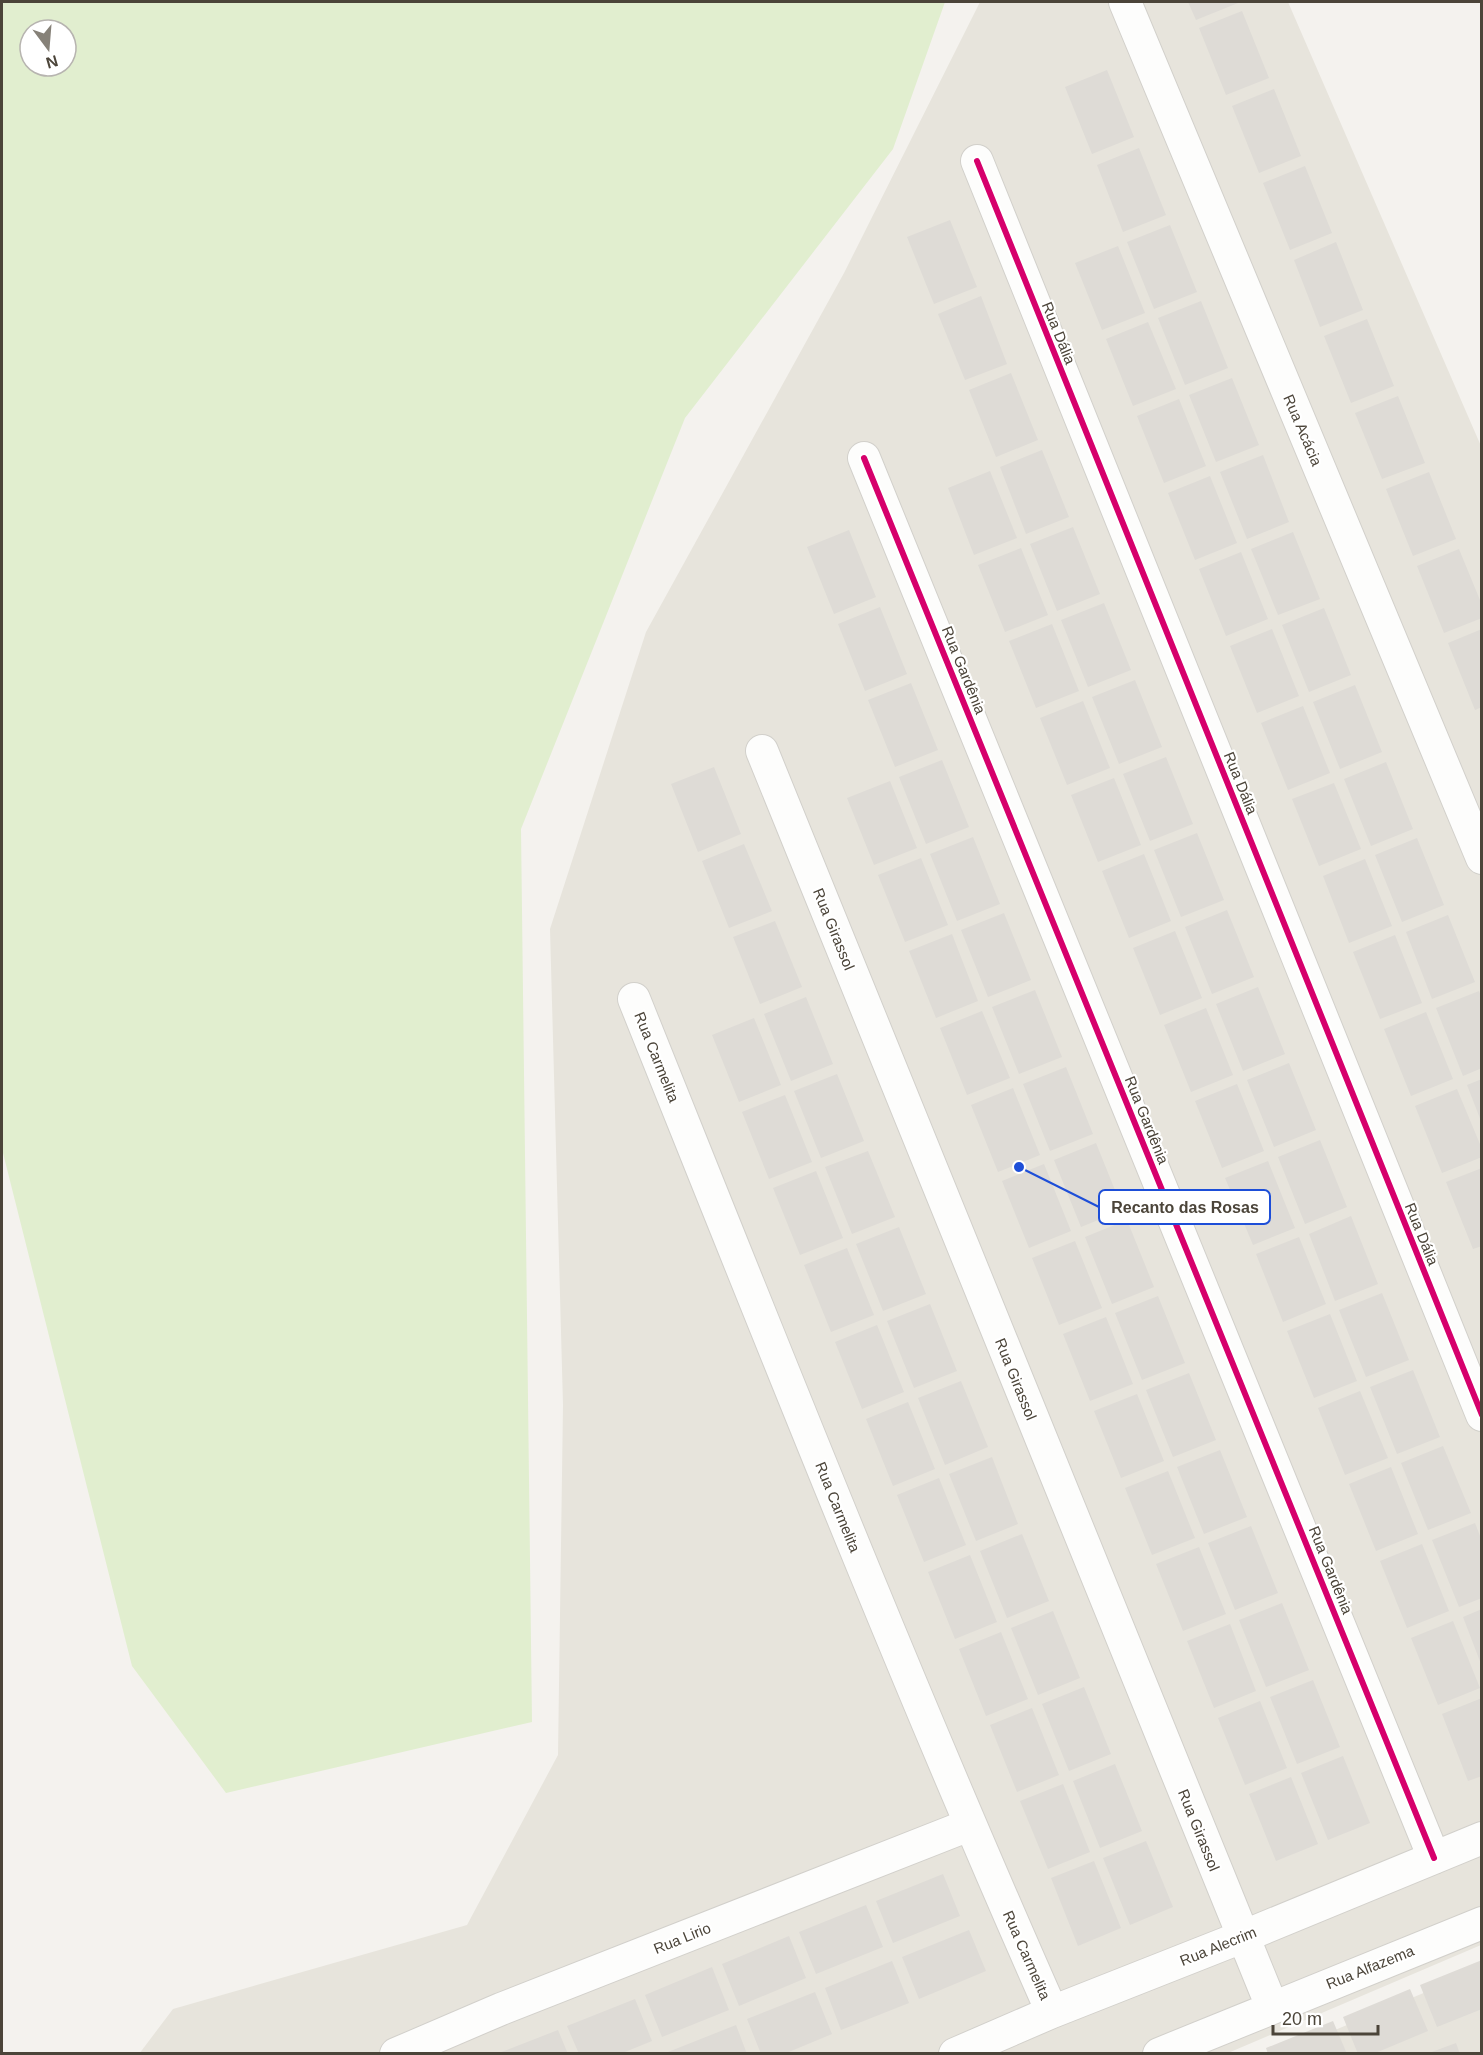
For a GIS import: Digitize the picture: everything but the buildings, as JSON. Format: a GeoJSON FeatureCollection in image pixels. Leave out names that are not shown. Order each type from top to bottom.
{"type":"FeatureCollection","features":[{"type":"Feature","properties":{"kind":"street","name":"Rua Acácia"},"geometry":{"type":"LineString","coordinates":[[1125,2],[1482,858]]}},
{"type":"Feature","properties":{"kind":"street","name":"Rua Dália"},"geometry":{"type":"LineString","coordinates":[[977,161],[1482,1415]]}},
{"type":"Feature","properties":{"kind":"street","name":"Rua Gardênia"},"geometry":{"type":"LineString","coordinates":[[864,458],[1434,1858]]}},
{"type":"Feature","properties":{"kind":"street","name":"Rua Girassol"},"geometry":{"type":"LineString","coordinates":[[762,751],[1272,2007]]}},
{"type":"Feature","properties":{"kind":"street","name":"Rua Carmelita"},"geometry":{"type":"LineString","coordinates":[[634,999],[880,1611],[969,1825],[1052,2012]]}},
{"type":"Feature","properties":{"kind":"street","name":"Rua Lirio"},"geometry":{"type":"LineString","coordinates":[[396,2054],[501,2009],[969,1825]]}},
{"type":"Feature","properties":{"kind":"street","name":"Rua Alecrim"},"geometry":{"type":"LineString","coordinates":[[955,2054],[1052,2012],[1482,1838]]}},
{"type":"Feature","properties":{"kind":"street","name":"Rua Alfazema"},"geometry":{"type":"LineString","coordinates":[[1159,2054],[1482,1923]]}},
{"type":"Feature","properties":{"kind":"shaded area"},"geometry":{"type":"Polygon","coordinates":[[[980,2],[1288,2],[1481,446],[1481,1945],[1228,2053],[139,2054],[173,2009],[467,1925],[558,1755],[563,1405],[550,929],[646,632],[844,273],[980,2]]]}},
{"type":"Feature","properties":{"kind":"shaded area"},"geometry":{"type":"Polygon","coordinates":[[[1481,1969],[1481,2053],[1280,2053],[1481,1969]]]}},
{"type":"Feature","properties":{"kind":"green space"},"geometry":{"type":"Polygon","coordinates":[[[2,2],[945,2],[893,149],[685,418],[521,829],[532,1722],[226,1793],[132,1666],[2,1149],[2,2]]]}},
{"type":"Feature","properties":{"kind":"cycle path"},"geometry":{"type":"LineString","coordinates":[[977,161],[1482,1415]]}},
{"type":"Feature","properties":{"kind":"cycle path"},"geometry":{"type":"LineString","coordinates":[[864,458],[1434,1858]]}},
{"type":"Feature","properties":{"kind":"place","name":"Recanto das Rosas"},"geometry":{"type":"Point","coordinates":[1019,1167]}}]}
